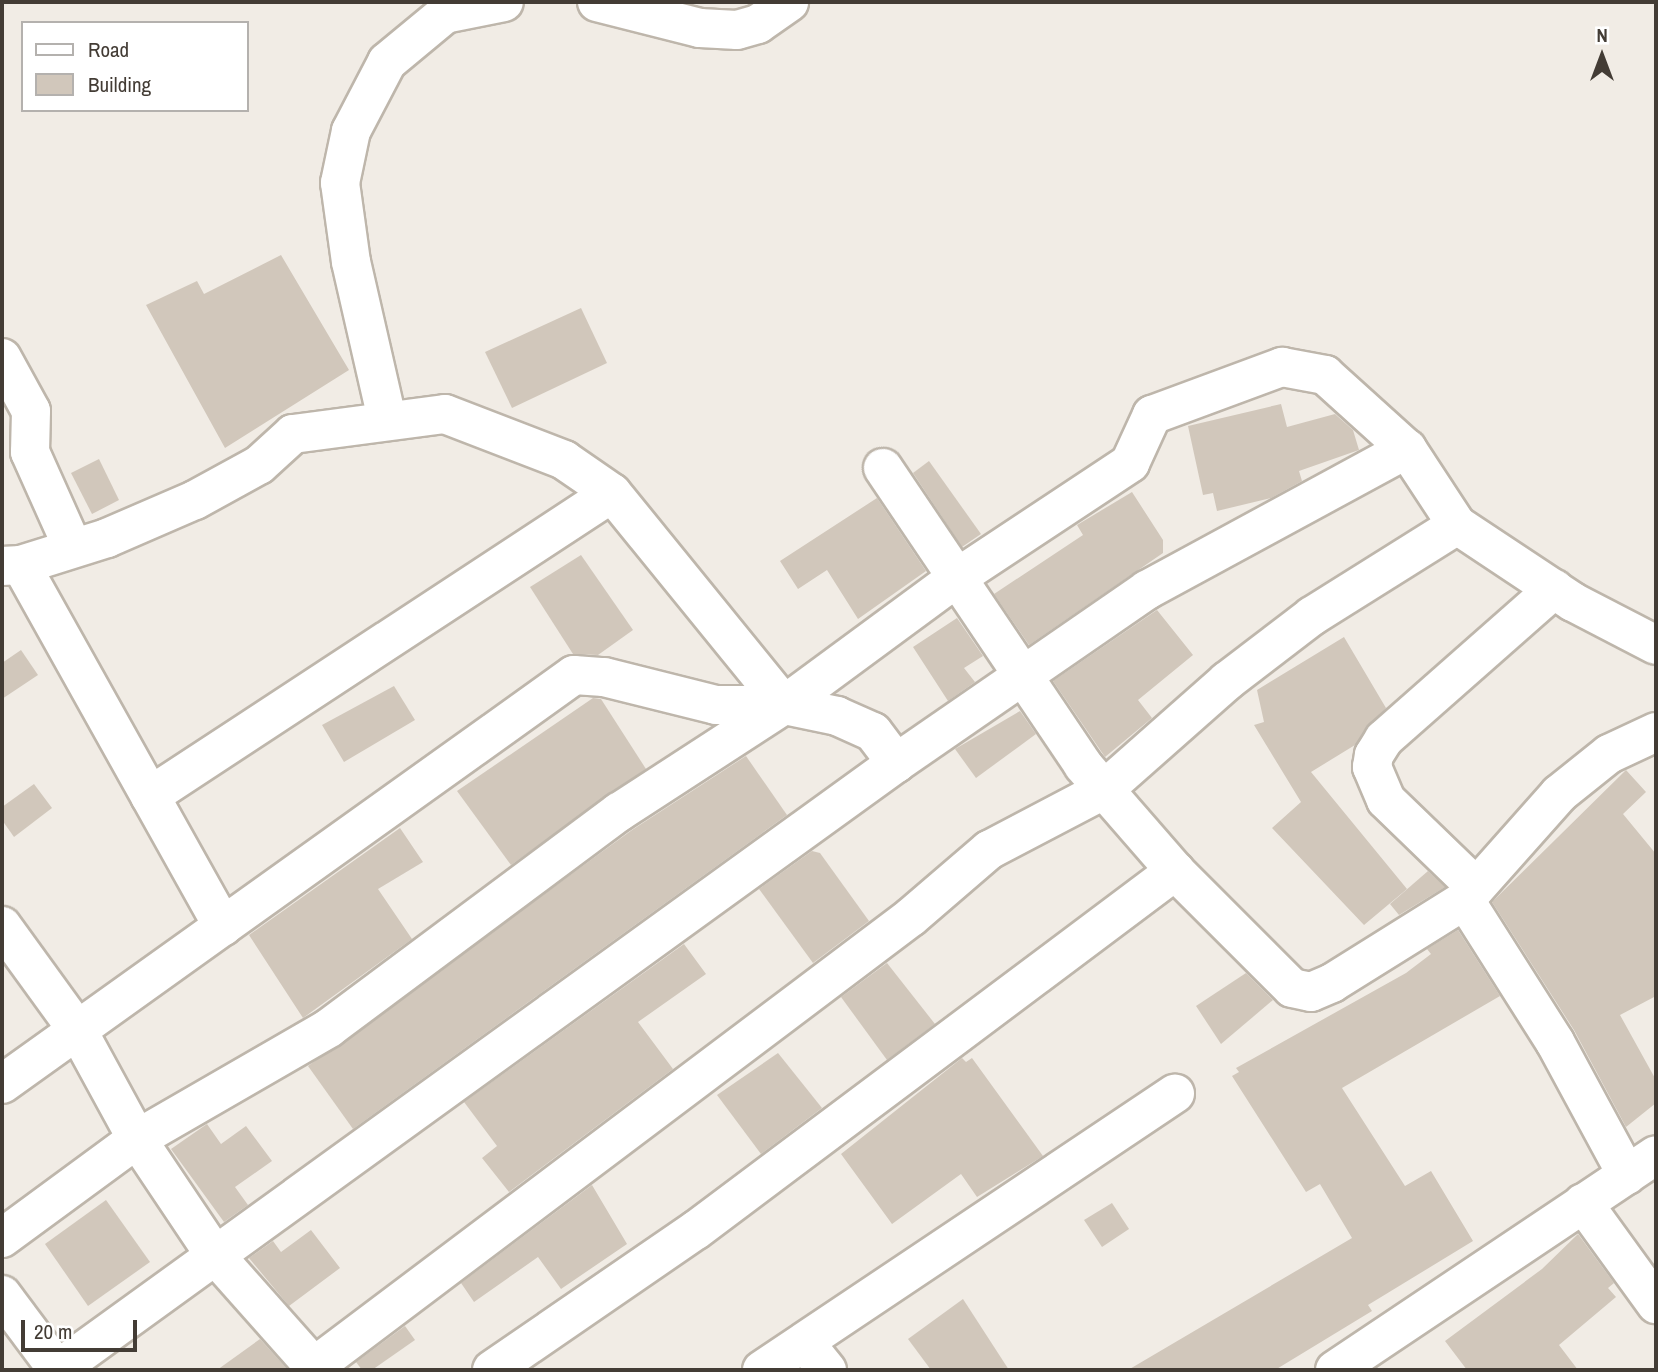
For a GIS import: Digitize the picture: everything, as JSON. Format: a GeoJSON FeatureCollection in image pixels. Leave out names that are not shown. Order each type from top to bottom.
{"type":"FeatureCollection","features":[{"type":"Feature","properties":{"kind":"street"},"geometry":{"type":"LineString","coordinates":[[387,419],[351,262],[340,183],[351,131],[387,62],[445,14],[504,2]]}},
{"type":"Feature","properties":{"kind":"street"},"geometry":{"type":"LineString","coordinates":[[597,2],[700,28],[737,30],[758,24],[789,2]]}},
{"type":"Feature","properties":{"kind":"street"},"geometry":{"type":"LineString","coordinates":[[2,358],[31,411],[30,452],[73,548]]}},
{"type":"Feature","properties":{"kind":"street"},"geometry":{"type":"LineString","coordinates":[[2,1238],[137,1139],[329,1028],[619,812],[784,705],[955,579],[1130,463],[1152,415],[1261,371],[1303,366],[1325,375],[1407,449],[1457,525],[1554,589],[1656,645]]}},
{"type":"Feature","properties":{"kind":"street"},"geometry":{"type":"LineString","coordinates":[[223,926],[150,796],[11,565],[73,548],[195,500],[259,464],[293,434],[387,419],[445,414],[508,434],[564,460],[612,493],[784,705]]}},
{"type":"Feature","properties":{"kind":"street"},"geometry":{"type":"LineString","coordinates":[[2,1295],[58,1370],[214,1254],[896,763],[1147,590],[1407,449]]}},
{"type":"Feature","properties":{"kind":"street"},"geometry":{"type":"LineString","coordinates":[[883,468],[1020,678],[1105,789],[1175,871],[1301,993],[1332,983],[1471,893],[1559,794],[1609,754],[1656,732]]}},
{"type":"Feature","properties":{"kind":"street"},"geometry":{"type":"LineString","coordinates":[[150,796],[612,493]]}},
{"type":"Feature","properties":{"kind":"street"},"geometry":{"type":"LineString","coordinates":[[2,926],[78,1031],[137,1139],[214,1254],[316,1368],[911,917],[989,850],[1105,789],[1227,681],[1312,616],[1457,525]]}},
{"type":"Feature","properties":{"kind":"street"},"geometry":{"type":"LineString","coordinates":[[1335,1370],[1642,1165],[1555,1042],[1471,893],[1386,800],[1372,768],[1374,755],[1384,739],[1554,589]]}},
{"type":"Feature","properties":{"kind":"street"},"geometry":{"type":"LineString","coordinates":[[2,1084],[574,675],[604,677],[716,705],[784,705],[837,716],[873,732],[896,763]]}},
{"type":"Feature","properties":{"kind":"street"},"geometry":{"type":"LineString","coordinates":[[493,1370],[696,1230],[1175,871]]}},
{"type":"Feature","properties":{"kind":"street"},"geometry":{"type":"LineString","coordinates":[[762,1370],[816,1356],[1175,1094]]}},
{"type":"Feature","properties":{"kind":"street"},"geometry":{"type":"LineString","coordinates":[[1583,1203],[1656,1304]]}},
{"type":"Feature","properties":{"kind":"building"},"geometry":{"type":"Polygon","coordinates":[[[281,255],[349,370],[225,448],[146,305],[197,281],[204,294],[281,255]]]}},
{"type":"Feature","properties":{"kind":"building"},"geometry":{"type":"Polygon","coordinates":[[[581,308],[607,363],[512,408],[485,352],[581,308]]]}},
{"type":"Feature","properties":{"kind":"building"},"geometry":{"type":"Polygon","coordinates":[[[1281,404],[1287,427],[1335,414],[1353,430],[1359,450],[1299,471],[1302,481],[1271,498],[1217,511],[1213,493],[1203,495],[1188,426],[1281,404]]]}},
{"type":"Feature","properties":{"kind":"building"},"geometry":{"type":"Polygon","coordinates":[[[99,459],[119,500],[92,514],[71,473],[99,459]]]}},
{"type":"Feature","properties":{"kind":"building"},"geometry":{"type":"Polygon","coordinates":[[[929,461],[981,534],[962,547],[913,473],[929,461]]]}},
{"type":"Feature","properties":{"kind":"building"},"geometry":{"type":"Polygon","coordinates":[[[1132,492],[1163,540],[1163,553],[1029,645],[994,594],[1083,535],[1077,525],[1132,492]]]}},
{"type":"Feature","properties":{"kind":"building"},"geometry":{"type":"Polygon","coordinates":[[[877,498],[926,571],[858,619],[827,570],[798,589],[780,561],[877,498]]]}},
{"type":"Feature","properties":{"kind":"building"},"geometry":{"type":"Polygon","coordinates":[[[581,555],[633,630],[598,655],[573,654],[530,587],[581,555]]]}},
{"type":"Feature","properties":{"kind":"building"},"geometry":{"type":"Polygon","coordinates":[[[1157,610],[1193,655],[1138,700],[1152,718],[1105,757],[1053,681],[1157,610]]]}},
{"type":"Feature","properties":{"kind":"building"},"geometry":{"type":"Polygon","coordinates":[[[957,618],[983,656],[964,668],[975,682],[948,701],[913,647],[957,618]]]}},
{"type":"Feature","properties":{"kind":"building"},"geometry":{"type":"Polygon","coordinates":[[[1344,637],[1386,708],[1355,745],[1311,772],[1407,889],[1364,925],[1272,828],[1301,802],[1254,725],[1264,722],[1257,690],[1344,637]]]}},
{"type":"Feature","properties":{"kind":"building"},"geometry":{"type":"Polygon","coordinates":[[[21,650],[38,675],[2,699],[2,663],[21,650]]]}},
{"type":"Feature","properties":{"kind":"building"},"geometry":{"type":"Polygon","coordinates":[[[394,686],[415,720],[344,762],[322,725],[394,686]]]}},
{"type":"Feature","properties":{"kind":"building"},"geometry":{"type":"Polygon","coordinates":[[[593,698],[601,699],[646,769],[511,865],[457,791],[593,698]]]}},
{"type":"Feature","properties":{"kind":"building"},"geometry":{"type":"Polygon","coordinates":[[[1020,711],[1036,734],[976,778],[955,749],[1020,711]]]}},
{"type":"Feature","properties":{"kind":"building"},"geometry":{"type":"Polygon","coordinates":[[[746,756],[787,815],[353,1129],[308,1066],[632,830],[746,756]]]}},
{"type":"Feature","properties":{"kind":"building"},"geometry":{"type":"Polygon","coordinates":[[[1626,770],[1646,792],[1623,814],[1656,854],[1656,996],[1620,1015],[1656,1080],[1656,1103],[1626,1127],[1574,1030],[1492,902],[1626,770]]]}},
{"type":"Feature","properties":{"kind":"building"},"geometry":{"type":"Polygon","coordinates":[[[34,784],[52,808],[14,837],[2,820],[2,807],[34,784]]]}},
{"type":"Feature","properties":{"kind":"building"},"geometry":{"type":"Polygon","coordinates":[[[400,828],[423,862],[378,889],[412,939],[303,1018],[249,935],[400,828]]]}},
{"type":"Feature","properties":{"kind":"building"},"geometry":{"type":"Polygon","coordinates":[[[812,851],[820,853],[869,921],[813,963],[759,889],[812,851]]]}},
{"type":"Feature","properties":{"kind":"building"},"geometry":{"type":"Polygon","coordinates":[[[1428,871],[1445,887],[1399,915],[1390,904],[1428,871]]]}},
{"type":"Feature","properties":{"kind":"building"},"geometry":{"type":"Polygon","coordinates":[[[1458,930],[1500,996],[1342,1088],[1405,1186],[1431,1171],[1473,1241],[1368,1305],[1372,1311],[1275,1370],[1128,1370],[1352,1238],[1320,1184],[1306,1192],[1232,1076],[1239,1072],[1236,1068],[1406,973],[1431,954],[1427,949],[1458,930]]]}},
{"type":"Feature","properties":{"kind":"building"},"geometry":{"type":"Polygon","coordinates":[[[684,944],[706,974],[638,1022],[673,1069],[509,1192],[482,1158],[497,1146],[464,1102],[684,944]]]}},
{"type":"Feature","properties":{"kind":"building"},"geometry":{"type":"Polygon","coordinates":[[[887,963],[935,1024],[887,1060],[841,997],[887,963]]]}},
{"type":"Feature","properties":{"kind":"building"},"geometry":{"type":"Polygon","coordinates":[[[1246,973],[1273,1000],[1221,1044],[1196,1006],[1246,973]]]}},
{"type":"Feature","properties":{"kind":"building"},"geometry":{"type":"Polygon","coordinates":[[[778,1053],[822,1108],[761,1154],[717,1095],[778,1053]]]}},
{"type":"Feature","properties":{"kind":"building"},"geometry":{"type":"Polygon","coordinates":[[[962,1058],[966,1062],[972,1058],[1043,1156],[977,1197],[961,1174],[892,1224],[841,1154],[962,1058]]]}},
{"type":"Feature","properties":{"kind":"building"},"geometry":{"type":"Polygon","coordinates":[[[207,1124],[221,1144],[246,1126],[272,1161],[235,1187],[248,1205],[224,1222],[171,1149],[207,1124]]]}},
{"type":"Feature","properties":{"kind":"building"},"geometry":{"type":"Polygon","coordinates":[[[592,1185],[627,1244],[561,1289],[538,1257],[474,1302],[461,1283],[592,1185]]]}},
{"type":"Feature","properties":{"kind":"building"},"geometry":{"type":"Polygon","coordinates":[[[106,1200],[150,1262],[88,1306],[45,1244],[106,1200]]]}},
{"type":"Feature","properties":{"kind":"building"},"geometry":{"type":"Polygon","coordinates":[[[1112,1203],[1129,1229],[1102,1247],[1084,1220],[1112,1203]]]}},
{"type":"Feature","properties":{"kind":"building"},"geometry":{"type":"Polygon","coordinates":[[[311,1230],[340,1268],[289,1306],[249,1258],[273,1241],[281,1252],[311,1230]]]}},
{"type":"Feature","properties":{"kind":"building"},"geometry":{"type":"Polygon","coordinates":[[[1578,1234],[1614,1283],[1608,1288],[1616,1297],[1559,1345],[1578,1370],[1467,1370],[1445,1341],[1542,1269],[1578,1234]]]}},
{"type":"Feature","properties":{"kind":"building"},"geometry":{"type":"Polygon","coordinates":[[[963,1299],[1009,1370],[931,1370],[908,1339],[963,1299]]]}},
{"type":"Feature","properties":{"kind":"building"},"geometry":{"type":"Polygon","coordinates":[[[405,1326],[415,1340],[372,1370],[362,1370],[356,1362],[405,1326]]]}},
{"type":"Feature","properties":{"kind":"building"},"geometry":{"type":"Polygon","coordinates":[[[260,1339],[288,1370],[217,1370],[260,1339]]]}}]}
